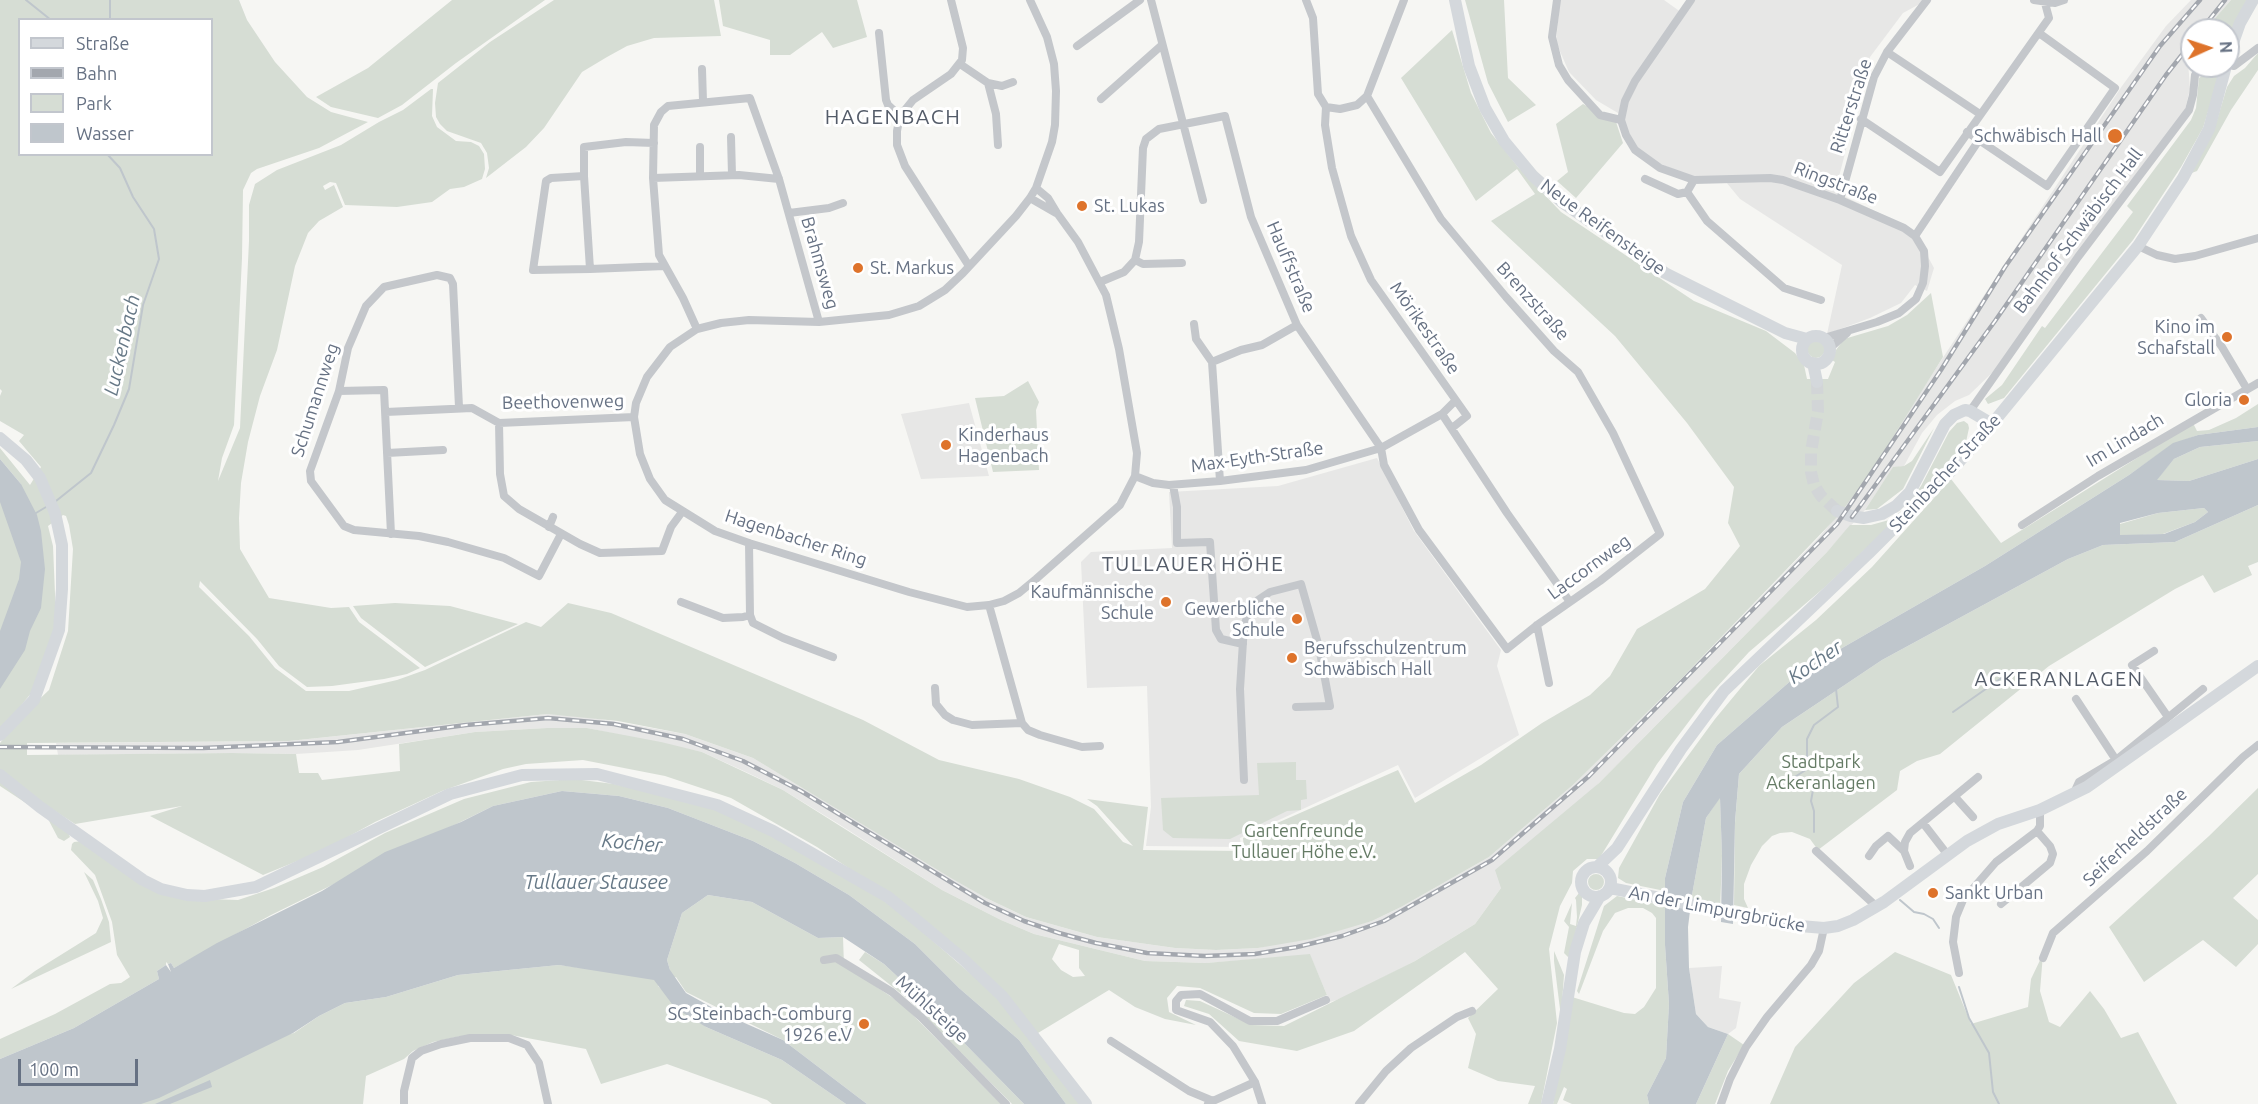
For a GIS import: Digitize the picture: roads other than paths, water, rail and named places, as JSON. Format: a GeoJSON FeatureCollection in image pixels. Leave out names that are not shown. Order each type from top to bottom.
{"type":"FeatureCollection","features":[{"type":"Feature","properties":{"kind":"street"},"geometry":{"type":"LineString","coordinates":[[951,0],[963,48],[961,62],[951,74],[912,100],[900,116],[897,145],[905,166],[969,266]]}},
{"type":"Feature","properties":{"kind":"street"},"geometry":{"type":"LineString","coordinates":[[1030,0],[1047,37],[1056,91],[1052,142],[1036,188]]}},
{"type":"Feature","properties":{"kind":"street"},"geometry":{"type":"LineString","coordinates":[[1077,46],[1140,0]]}},
{"type":"Feature","properties":{"kind":"street"},"geometry":{"type":"LineString","coordinates":[[1151,0],[1203,200]]}},
{"type":"Feature","properties":{"kind":"street","name":"Mörikestraße"},"geometry":{"type":"LineString","coordinates":[[1306,0],[1313,18],[1318,94],[1326,107],[1325,125],[1342,208],[1361,260],[1371,280],[1455,400],[1442,414]]}},
{"type":"Feature","properties":{"kind":"street"},"geometry":{"type":"LineString","coordinates":[[1326,107],[1340,109],[1357,105],[1367,96],[1404,0]]}},
{"type":"Feature","properties":{"kind":"street","name":"Neue Reifensteige"},"geometry":{"type":"LineString","coordinates":[[1455,0],[1469,66],[1485,108],[1503,141],[1533,176],[1562,202],[1665,273],[1804,344]]}},
{"type":"Feature","properties":{"kind":"street"},"geometry":{"type":"LineString","coordinates":[[1557,0],[1552,36],[1559,65],[1568,80],[1600,115],[1622,120],[1625,101],[1635,81],[1691,0]]}},
{"type":"Feature","properties":{"kind":"street","name":"Ritterstraße"},"geometry":{"type":"LineString","coordinates":[[1840,200],[1874,77],[1887,52],[1927,0]]}},
{"type":"Feature","properties":{"kind":"street"},"geometry":{"type":"LineString","coordinates":[[2034,0],[2045,3],[2064,0]]}},
{"type":"Feature","properties":{"kind":"street"},"geometry":{"type":"LineString","coordinates":[[2240,23],[2253,0]]}},
{"type":"Feature","properties":{"kind":"street"},"geometry":{"type":"LineString","coordinates":[[1861,119],[1940,172],[2049,18],[2045,3]]}},
{"type":"Feature","properties":{"kind":"street"},"geometry":{"type":"LineString","coordinates":[[879,33],[886,100],[900,116]]}},
{"type":"Feature","properties":{"kind":"street"},"geometry":{"type":"LineString","coordinates":[[1967,132],[2047,186],[2115,88],[2039,33]]}},
{"type":"Feature","properties":{"kind":"street"},"geometry":{"type":"LineString","coordinates":[[1101,99],[1162,45]]}},
{"type":"Feature","properties":{"kind":"street"},"geometry":{"type":"LineString","coordinates":[[2240,62],[2258,48]]}},
{"type":"Feature","properties":{"kind":"street"},"geometry":{"type":"LineString","coordinates":[[1887,52],[1980,114]]}},
{"type":"Feature","properties":{"kind":"street"},"geometry":{"type":"LineString","coordinates":[[961,62],[988,83],[1002,86],[1013,82]]}},
{"type":"Feature","properties":{"kind":"street"},"geometry":{"type":"LineString","coordinates":[[702,69],[703,101]]}},
{"type":"Feature","properties":{"kind":"street","name":"Bahnhof Schwäbisch Hall"},"geometry":{"type":"LineString","coordinates":[[1970,411],[2046,300],[2189,111],[2195,78]]}},
{"type":"Feature","properties":{"kind":"street","name":"Steinbacher Straße"},"geometry":{"type":"LineString","coordinates":[[1597,867],[1617,848],[1681,749],[1724,692],[1951,471],[2138,246],[2183,178],[2209,129],[2224,78]]}},
{"type":"Feature","properties":{"kind":"street"},"geometry":{"type":"LineString","coordinates":[[988,83],[996,114],[998,145]]}},
{"type":"Feature","properties":{"kind":"street","name":"Brenzstraße"},"geometry":{"type":"LineString","coordinates":[[1367,96],[1441,219],[1554,351],[1578,372],[1613,433],[1660,534]]}},
{"type":"Feature","properties":{"kind":"street","name":"Brahmsweg"},"geometry":{"type":"LineString","coordinates":[[654,143],[654,125],[661,112],[668,106],[750,98],[779,179],[819,322]]}},
{"type":"Feature","properties":{"kind":"street","name":"Hauffstraße"},"geometry":{"type":"LineString","coordinates":[[1135,260],[1139,242],[1143,148],[1146,139],[1159,129],[1225,116],[1251,217],[1297,325],[1381,448],[1384,465],[1419,530],[1506,649]]}},
{"type":"Feature","properties":{"kind":"street","name":"Ringstraße"},"geometry":{"type":"LineString","coordinates":[[1622,120],[1626,135],[1635,150],[1660,168],[1694,180],[1770,178],[1783,180],[1840,200],[1904,228],[1915,236]]}},
{"type":"Feature","properties":{"kind":"street"},"geometry":{"type":"LineString","coordinates":[[731,137],[732,175]]}},
{"type":"Feature","properties":{"kind":"street"},"geometry":{"type":"LineString","coordinates":[[1827,343],[1849,330],[1899,313],[1916,299],[1923,283],[1925,266],[1924,251],[1915,236],[1979,141]]}},
{"type":"Feature","properties":{"kind":"street"},"geometry":{"type":"LineString","coordinates":[[590,269],[584,147],[626,142],[654,143],[653,178],[658,255],[683,298],[697,329]]}},
{"type":"Feature","properties":{"kind":"street"},"geometry":{"type":"LineString","coordinates":[[700,147],[700,176]]}},
{"type":"Feature","properties":{"kind":"street"},"geometry":{"type":"LineString","coordinates":[[653,178],[732,175],[779,179]]}},
{"type":"Feature","properties":{"kind":"street"},"geometry":{"type":"LineString","coordinates":[[584,176],[550,178],[546,181],[533,270],[665,266]]}},
{"type":"Feature","properties":{"kind":"street"},"geometry":{"type":"LineString","coordinates":[[1645,179],[1678,194],[1687,192],[1694,180]]}},
{"type":"Feature","properties":{"kind":"street","name":"Hagenbacher Ring"},"geometry":{"type":"LineString","coordinates":[[1036,188],[1048,198],[1078,242],[1101,282],[1111,312],[1137,453],[1135,476],[1120,505],[1019,593],[989,605],[967,607],[945,603],[716,531],[665,500],[650,479],[640,454],[634,417],[636,403],[647,377],[656,362],[670,347],[697,329],[721,323],[749,320],[819,322],[889,315],[919,306],[945,290],[969,266],[1016,216],[1036,188]]}},
{"type":"Feature","properties":{"kind":"street"},"geometry":{"type":"LineString","coordinates":[[1687,192],[1707,221],[1784,288],[1821,300]]}},
{"type":"Feature","properties":{"kind":"street","name":"Hagenbacher Ring"},"geometry":{"type":"LineString","coordinates":[[1030,198],[1057,213]]}},
{"type":"Feature","properties":{"kind":"street","name":"Brahmsweg"},"geometry":{"type":"LineString","coordinates":[[789,213],[829,208],[843,203]]}},
{"type":"Feature","properties":{"kind":"street"},"geometry":{"type":"LineString","coordinates":[[2138,246],[2157,255],[2175,259],[2195,256],[2258,238]]}},
{"type":"Feature","properties":{"kind":"street"},"geometry":{"type":"LineString","coordinates":[[1101,282],[1124,272],[1135,260],[1143,264],[1182,263]]}},
{"type":"Feature","properties":{"kind":"street","name":"Schumannweg"},"geometry":{"type":"LineString","coordinates":[[459,407],[453,284],[450,278],[437,275],[384,287],[366,306],[348,348],[339,391],[310,471],[311,481],[344,526],[354,530],[419,536],[448,542],[504,558],[540,576],[561,534]]}},
{"type":"Feature","properties":{"kind":"street"},"geometry":{"type":"LineString","coordinates":[[2201,318],[2222,347],[2247,389]]}},
{"type":"Feature","properties":{"kind":"street"},"geometry":{"type":"LineString","coordinates":[[1194,324],[1196,339],[1212,362],[1220,481]]}},
{"type":"Feature","properties":{"kind":"street"},"geometry":{"type":"LineString","coordinates":[[1212,362],[1241,350],[1262,345],[1297,325]]}},
{"type":"Feature","properties":{"kind":"street"},"geometry":{"type":"LineString","coordinates":[[1815,336],[1827,343],[1826,359],[1816,363],[1804,358],[1804,344],[1815,336]]}},
{"type":"Feature","properties":{"kind":"street"},"geometry":{"type":"LineString","coordinates":[[1816,363],[1817,380]]}},
{"type":"Feature","properties":{"kind":"street","name":"Im Lindach"},"geometry":{"type":"LineString","coordinates":[[2022,525],[2098,476],[2258,383]]}},
{"type":"Feature","properties":{"kind":"street"},"geometry":{"type":"LineString","coordinates":[[339,391],[384,390],[391,534]]}},
{"type":"Feature","properties":{"kind":"street"},"geometry":{"type":"LineString","coordinates":[[1452,428],[1467,416],[1455,400]]}},
{"type":"Feature","properties":{"kind":"street","name":"Beethovenweg"},"geometry":{"type":"LineString","coordinates":[[386,412],[472,408],[499,423],[634,417]]}},
{"type":"Feature","properties":{"kind":"street"},"geometry":{"type":"LineString","coordinates":[[1837,511],[1864,518],[1882,514],[1896,506],[1910,492],[1945,424],[1954,415],[1965,410],[1970,411],[1992,424]]}},
{"type":"Feature","properties":{"kind":"street"},"geometry":{"type":"LineString","coordinates":[[1442,414],[1570,602]]}},
{"type":"Feature","properties":{"kind":"street","name":"Max-Eyth-Straße"},"geometry":{"type":"LineString","coordinates":[[1135,476],[1153,483],[1173,485],[1306,470],[1381,448],[1442,414]]}},
{"type":"Feature","properties":{"kind":"street"},"geometry":{"type":"LineString","coordinates":[[499,423],[500,474],[504,496],[519,509],[549,527],[600,553],[662,551],[671,526],[682,512]]}},
{"type":"Feature","properties":{"kind":"street"},"geometry":{"type":"LineString","coordinates":[[0,438],[26,460],[40,478],[55,513],[62,545],[63,589],[59,630],[34,700],[0,735]]}},
{"type":"Feature","properties":{"kind":"street"},"geometry":{"type":"LineString","coordinates":[[387,453],[443,450]]}},
{"type":"Feature","properties":{"kind":"street","name":"Max-Eyth-Straße"},"geometry":{"type":"LineString","coordinates":[[1173,485],[1177,507],[1177,543],[1210,542],[1216,630],[1221,639],[1243,644]]}},
{"type":"Feature","properties":{"kind":"street"},"geometry":{"type":"LineString","coordinates":[[549,527],[554,517]]}},
{"type":"Feature","properties":{"kind":"street","name":"Laccornweg"},"geometry":{"type":"LineString","coordinates":[[1506,649],[1660,534]]}},
{"type":"Feature","properties":{"kind":"street"},"geometry":{"type":"LineString","coordinates":[[749,543],[750,615],[753,623],[833,657]]}},
{"type":"Feature","properties":{"kind":"street"},"geometry":{"type":"LineString","coordinates":[[1244,780],[1240,689],[1244,626],[1250,610],[1258,600],[1270,592],[1301,584],[1319,647],[1330,706],[1296,707]]}},
{"type":"Feature","properties":{"kind":"street"},"geometry":{"type":"LineString","coordinates":[[681,602],[723,618],[750,615]]}},
{"type":"Feature","properties":{"kind":"street"},"geometry":{"type":"LineString","coordinates":[[989,605],[1022,723],[1029,730],[1040,735],[1082,747],[1100,746]]}},
{"type":"Feature","properties":{"kind":"street"},"geometry":{"type":"LineString","coordinates":[[1537,625],[1549,683]]}},
{"type":"Feature","properties":{"kind":"street"},"geometry":{"type":"LineString","coordinates":[[2154,651],[2132,665],[2168,717]]}},
{"type":"Feature","properties":{"kind":"street"},"geometry":{"type":"LineString","coordinates":[[1721,1104],[1746,1047],[1819,951],[1824,928],[1854,920],[1877,907],[1947,854],[1998,824],[2040,810],[2096,781],[2258,666]]}},
{"type":"Feature","properties":{"kind":"street"},"geometry":{"type":"LineString","coordinates":[[935,688],[936,704],[945,715],[953,720],[972,725],[1022,723]]}},
{"type":"Feature","properties":{"kind":"street"},"geometry":{"type":"LineString","coordinates":[[2074,793],[2079,782],[2116,760],[2203,689]]}},
{"type":"Feature","properties":{"kind":"street"},"geometry":{"type":"LineString","coordinates":[[2076,699],[2116,760]]}},
{"type":"Feature","properties":{"kind":"street","name":"Seiferheldstraße"},"geometry":{"type":"LineString","coordinates":[[2043,958],[2053,933],[2147,851],[2258,745]]}},
{"type":"Feature","properties":{"kind":"street"},"geometry":{"type":"LineString","coordinates":[[0,775],[40,807],[143,880],[161,889],[205,897],[256,887],[450,794],[522,775],[597,774],[717,805],[773,831],[888,897],[962,958],[1002,996],[1086,1104]]}},
{"type":"Feature","properties":{"kind":"street"},"geometry":{"type":"LineString","coordinates":[[1904,851],[1905,842],[1910,833],[1978,777]]}},
{"type":"Feature","properties":{"kind":"street"},"geometry":{"type":"LineString","coordinates":[[1955,797],[1973,817]]}},
{"type":"Feature","properties":{"kind":"street"},"geometry":{"type":"LineString","coordinates":[[1959,973],[1953,942],[1956,917],[1963,900],[1996,862],[2037,831],[2040,826],[2040,810]]}},
{"type":"Feature","properties":{"kind":"street"},"geometry":{"type":"LineString","coordinates":[[1923,823],[1947,854]]}},
{"type":"Feature","properties":{"kind":"street"},"geometry":{"type":"LineString","coordinates":[[2001,904],[2050,863],[2053,854],[2050,846],[2037,831]]}},
{"type":"Feature","properties":{"kind":"street"},"geometry":{"type":"LineString","coordinates":[[1869,856],[1876,846],[1888,836],[1904,851],[1910,866]]}},
{"type":"Feature","properties":{"kind":"street","name":"Steinbacher Straße"},"geometry":{"type":"LineString","coordinates":[[1584,923],[1607,887],[1617,848]]}},
{"type":"Feature","properties":{"kind":"street"},"geometry":{"type":"LineString","coordinates":[[1816,850],[1877,907]]}},
{"type":"Feature","properties":{"kind":"street"},"geometry":{"type":"LineString","coordinates":[[1597,867],[1605,870],[1607,887],[1593,897],[1581,886],[1582,876],[1588,869],[1597,867]]}},
{"type":"Feature","properties":{"kind":"street","name":"An der Limpurgbrücke"},"geometry":{"type":"LineString","coordinates":[[1607,887],[1800,926],[1824,928]]}},
{"type":"Feature","properties":{"kind":"street","name":"Steinbacher Straße"},"geometry":{"type":"LineString","coordinates":[[1547,1104],[1560,1049],[1575,952],[1584,923],[1586,893]]}},
{"type":"Feature","properties":{"kind":"street","name":"Mühlsteige"},"geometry":{"type":"LineString","coordinates":[[824,960],[836,958],[892,992],[921,1017],[1006,1104]]}},
{"type":"Feature","properties":{"kind":"street"},"geometry":{"type":"LineString","coordinates":[[1262,1104],[1255,1083],[1243,1060],[1217,1028],[1202,1018],[1176,1010],[1176,1001],[1181,995],[1200,994],[1250,1021],[1277,1021],[1326,1000]]}},
{"type":"Feature","properties":{"kind":"street"},"geometry":{"type":"LineString","coordinates":[[1359,1104],[1386,1071],[1411,1048],[1457,1017],[1472,1011]]}},
{"type":"Feature","properties":{"kind":"street"},"geometry":{"type":"LineString","coordinates":[[404,1104],[404,1091],[412,1058],[421,1051],[441,1044],[470,1038],[509,1038],[526,1045],[539,1063],[548,1104]]}},
{"type":"Feature","properties":{"kind":"street"},"geometry":{"type":"LineString","coordinates":[[1110,1041],[1210,1102],[1255,1083]]}},
{"type":"Feature","properties":{"kind":"water"},"geometry":{"type":"Polygon","coordinates":[[[2258,427],[2258,441],[2200,447],[2174,459],[2157,480],[2189,481],[2258,459],[2258,505],[2175,542],[2103,545],[2068,559],[1882,660],[1782,727],[1739,774],[1735,822],[1733,924],[1721,922],[1720,798],[1706,818],[1688,927],[1689,968],[1696,1014],[1708,1027],[1728,1034],[1696,1104],[1649,1104],[1647,1095],[1666,1058],[1669,1004],[1665,945],[1665,878],[1683,802],[1717,745],[1802,671],[1985,566],[2129,475],[2173,443],[2198,435],[2258,427]],[[2204,508],[2158,513],[2120,523],[2120,535],[2164,534],[2195,522],[2208,512],[2204,508]]]}},
{"type":"Feature","properties":{"kind":"water"},"geometry":{"type":"Polygon","coordinates":[[[0,459],[21,484],[37,515],[45,569],[41,608],[30,631],[25,650],[0,689],[0,631],[19,579],[21,562],[0,502],[0,459]]]}},
{"type":"Feature","properties":{"kind":"water","name":"Tullauer Stausee"},"geometry":{"type":"Polygon","coordinates":[[[562,791],[619,796],[668,808],[753,841],[849,895],[915,944],[959,988],[1019,1040],[1066,1104],[1024,1104],[884,964],[843,937],[818,938],[752,902],[708,895],[682,913],[667,960],[670,970],[686,993],[722,1013],[783,1040],[867,1104],[846,1104],[782,1060],[706,1027],[675,1008],[654,980],[559,965],[458,975],[386,997],[345,1003],[293,1033],[159,1098],[141,1104],[0,1104],[0,1059],[74,1028],[159,979],[157,971],[166,965],[171,972],[168,964],[171,963],[174,968],[217,943],[322,891],[385,852],[461,822],[493,806],[562,791]]]}},
{"type":"Feature","properties":{"kind":"water"},"geometry":{"type":"Polygon","coordinates":[[[210,1080],[212,1087],[170,1104],[155,1104],[210,1080]]]}},
{"type":"Feature","properties":{"kind":"waterway"},"geometry":{"type":"LineString","coordinates":[[26,0],[48,18]]}},
{"type":"Feature","properties":{"kind":"waterway","name":"Luckenbach"},"geometry":{"type":"LineString","coordinates":[[110,0],[110,18]]}},
{"type":"Feature","properties":{"kind":"waterway","name":"Luckenbach"},"geometry":{"type":"LineString","coordinates":[[56,501],[91,473],[114,425],[129,389],[143,305],[159,259],[154,229],[133,197],[120,168],[109,156]]}},
{"type":"Feature","properties":{"kind":"waterway","name":"Luckenbach"},"geometry":{"type":"LineString","coordinates":[[36,513],[46,507]]}},
{"type":"Feature","properties":{"kind":"waterway"},"geometry":{"type":"LineString","coordinates":[[1953,712],[2010,672]]}},
{"type":"Feature","properties":{"kind":"waterway"},"geometry":{"type":"LineString","coordinates":[[1807,757],[1807,739],[1814,725],[1838,707],[1836,689]]}},
{"type":"Feature","properties":{"kind":"waterway"},"geometry":{"type":"LineString","coordinates":[[1810,764],[1809,768],[1793,778],[1791,782],[1792,787],[1811,787],[1813,790],[1811,801],[1814,811],[1814,832]]}},
{"type":"Feature","properties":{"kind":"waterway"},"geometry":{"type":"LineString","coordinates":[[1900,900],[1914,912],[1933,919],[1939,928]]}},
{"type":"Feature","properties":{"kind":"waterway"},"geometry":{"type":"LineString","coordinates":[[1959,987],[1969,1018],[1989,1053],[1993,1092],[1999,1104]]}},
{"type":"Feature","properties":{"kind":"tunnel"},"geometry":{"type":"LineString","coordinates":[[1817,382],[1818,411],[1811,452],[1811,472],[1814,485],[1821,496],[1837,511]]}},
{"type":"Feature","properties":{"kind":"railway"},"geometry":{"type":"LineString","coordinates":[[0,747],[203,748],[338,742],[466,725],[548,718],[614,724],[683,739],[743,761],[801,791],[985,903],[1024,921],[1059,933],[1147,953],[1205,956],[1255,954],[1342,936],[1384,921],[1492,860],[1589,776],[1837,524],[1941,370],[2005,267],[2160,46],[2200,0]]}},
{"type":"Feature","properties":{"kind":"railway"},"geometry":{"type":"LineString","coordinates":[[2211,18],[2225,0]]}},
{"type":"Feature","properties":{"kind":"railway"},"geometry":{"type":"LineString","coordinates":[[1852,517],[1995,321],[2180,57]]}},
{"type":"Feature","properties":{"kind":"place","name":"Schwäbisch Hall"},"geometry":{"type":"Point","coordinates":[2115,136]}},
{"type":"Feature","properties":{"kind":"place","name":"St. Lukas"},"geometry":{"type":"Point","coordinates":[1082,206]}},
{"type":"Feature","properties":{"kind":"place","name":"St. Markus"},"geometry":{"type":"Point","coordinates":[858,268]}},
{"type":"Feature","properties":{"kind":"place","name":"Kino im Schafstall"},"geometry":{"type":"Point","coordinates":[2227,337]}},
{"type":"Feature","properties":{"kind":"place","name":"Gloria"},"geometry":{"type":"Point","coordinates":[2244,400]}},
{"type":"Feature","properties":{"kind":"place","name":"Kinderhaus Hagenbach"},"geometry":{"type":"Point","coordinates":[946,445]}},
{"type":"Feature","properties":{"kind":"place","name":"Kaufmännische Schule"},"geometry":{"type":"Point","coordinates":[1166,602]}},
{"type":"Feature","properties":{"kind":"place","name":"Gewerbliche Schule"},"geometry":{"type":"Point","coordinates":[1297,619]}},
{"type":"Feature","properties":{"kind":"place","name":"Berufsschulzentrum Schwäbisch Hall"},"geometry":{"type":"Point","coordinates":[1292,658]}},
{"type":"Feature","properties":{"kind":"place","name":"Sankt Urban"},"geometry":{"type":"Point","coordinates":[1933,893]}},
{"type":"Feature","properties":{"kind":"place","name":"SC Steinbach-Comburg 1926 e.V"},"geometry":{"type":"Point","coordinates":[864,1024]}},
{"type":"Feature","properties":{"kind":"district","name":"HAGENBACH"},"geometry":{"type":"Point","coordinates":[893,117]}},
{"type":"Feature","properties":{"kind":"district","name":"TULLAUER HÖHE"},"geometry":{"type":"Point","coordinates":[1193,564]}},
{"type":"Feature","properties":{"kind":"district","name":"ACKERANLAGEN"},"geometry":{"type":"Point","coordinates":[2059,679]}},
{"type":"Feature","properties":{"kind":"water label","name":"Kocher"},"geometry":{"type":"Point","coordinates":[1815,662]}},
{"type":"Feature","properties":{"kind":"water label","name":"Kocher"},"geometry":{"type":"Point","coordinates":[632,843]}},
{"type":"Feature","properties":{"kind":"park label","name":"Stadtpark Ackeranlagen"},"geometry":{"type":"Point","coordinates":[1821,772]}},
{"type":"Feature","properties":{"kind":"park label","name":"Gartenfreunde Tullauer Höhe e.V."},"geometry":{"type":"Point","coordinates":[1304,841]}}]}
